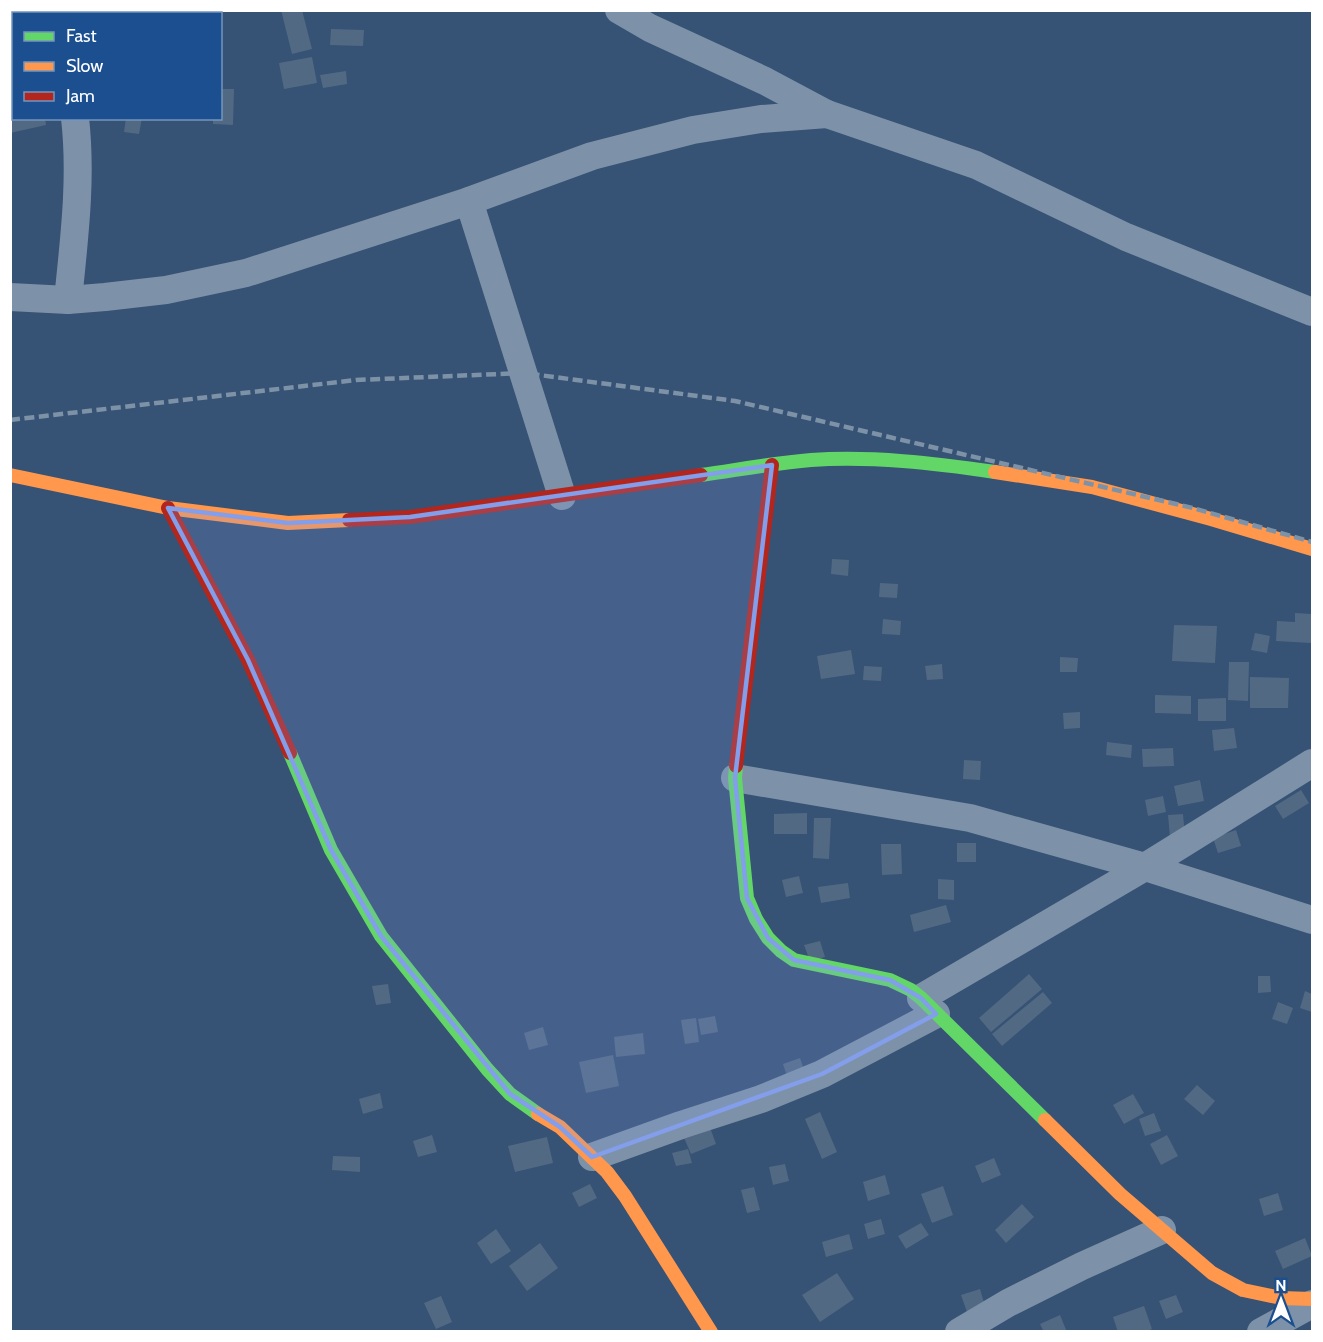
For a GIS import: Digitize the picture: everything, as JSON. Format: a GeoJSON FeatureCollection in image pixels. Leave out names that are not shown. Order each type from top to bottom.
{"type":"FeatureCollection","features":[{"type":"Feature","properties":{"kind":"street"},"geometry":{"type":"LineString","coordinates":[[619,10],[650,28],[765,81],[827,114],[976,165],[1126,237],[1312,312]]}},
{"type":"Feature","properties":{"kind":"street"},"geometry":{"type":"LineString","coordinates":[[10,297],[68,300],[166,290],[246,273],[469,201],[592,156],[693,130],[761,118],[827,114]]}},
{"type":"Feature","properties":{"kind":"street"},"geometry":{"type":"LineString","coordinates":[[68,300],[76,226],[78,147],[75,120]]}},
{"type":"Feature","properties":{"kind":"street"},"geometry":{"type":"LineString","coordinates":[[469,201],[562,496]]}},
{"type":"Feature","properties":{"kind":"street"},"geometry":{"type":"LineString","coordinates":[[10,475],[168,508],[288,523],[410,517],[810,460],[889,460],[958,467],[1082,486],[1151,502],[1312,549]]}},
{"type":"Feature","properties":{"kind":"street"},"geometry":{"type":"LineString","coordinates":[[772,465],[735,778],[747,898],[768,938],[794,960],[890,980],[911,990],[1120,1194],[1212,1273],[1242,1290],[1281,1298],[1312,1299]]}},
{"type":"Feature","properties":{"kind":"street"},"geometry":{"type":"LineString","coordinates":[[168,508],[248,660],[331,850],[381,936],[487,1069],[510,1094],[560,1127],[607,1172],[625,1196],[711,1332]]}},
{"type":"Feature","properties":{"kind":"street"},"geometry":{"type":"LineString","coordinates":[[592,1157],[761,1099],[813,1078],[1312,763]]}},
{"type":"Feature","properties":{"kind":"street"},"geometry":{"type":"LineString","coordinates":[[735,778],[970,818],[1144,867],[1312,920]]}},
{"type":"Feature","properties":{"kind":"street"},"geometry":{"type":"LineString","coordinates":[[959,1332],[1008,1303],[1162,1230]]}},
{"type":"Feature","properties":{"kind":"street"},"geometry":{"type":"LineString","coordinates":[[1261,1332],[1312,1304]]}},
{"type":"Feature","properties":{"kind":"highlighted area"},"geometry":{"type":"Polygon","coordinates":[[[772,465],[735,778],[747,898],[768,938],[794,960],[890,980],[921,998],[936,1014],[822,1074],[592,1157],[560,1127],[510,1094],[381,936],[331,850],[248,660],[168,508],[288,523],[410,517],[772,465]]]}},
{"type":"Feature","properties":{"kind":"building"},"geometry":{"type":"Polygon","coordinates":[[[281,10],[302,10],[312,49],[292,54],[281,10]]]}},
{"type":"Feature","properties":{"kind":"building"},"geometry":{"type":"Polygon","coordinates":[[[331,29],[364,30],[363,46],[330,45],[331,29]]]}},
{"type":"Feature","properties":{"kind":"building"},"geometry":{"type":"Polygon","coordinates":[[[312,57],[317,83],[284,89],[279,63],[312,57]]]}},
{"type":"Feature","properties":{"kind":"building"},"geometry":{"type":"Polygon","coordinates":[[[346,71],[347,84],[323,88],[320,75],[346,71]]]}},
{"type":"Feature","properties":{"kind":"building"},"geometry":{"type":"Polygon","coordinates":[[[222,89],[234,89],[233,125],[213,124],[213,120],[222,120],[222,89]]]}},
{"type":"Feature","properties":{"kind":"building"},"geometry":{"type":"Polygon","coordinates":[[[10,98],[12,98],[12,120],[45,120],[46,125],[10,133],[10,98]]]}},
{"type":"Feature","properties":{"kind":"building"},"geometry":{"type":"Polygon","coordinates":[[[126,120],[142,120],[139,134],[124,132],[126,120]]]}},
{"type":"Feature","properties":{"kind":"building"},"geometry":{"type":"Polygon","coordinates":[[[832,559],[849,560],[848,576],[831,574],[832,559]]]}},
{"type":"Feature","properties":{"kind":"building"},"geometry":{"type":"Polygon","coordinates":[[[880,583],[898,584],[897,598],[879,597],[880,583]]]}},
{"type":"Feature","properties":{"kind":"building"},"geometry":{"type":"Polygon","coordinates":[[[1295,613],[1312,614],[1311,643],[1276,641],[1277,621],[1295,622],[1295,613]]]}},
{"type":"Feature","properties":{"kind":"building"},"geometry":{"type":"Polygon","coordinates":[[[883,619],[901,621],[900,635],[882,634],[883,619]]]}},
{"type":"Feature","properties":{"kind":"building"},"geometry":{"type":"Polygon","coordinates":[[[1174,625],[1217,626],[1215,663],[1172,661],[1174,625]]]}},
{"type":"Feature","properties":{"kind":"building"},"geometry":{"type":"Polygon","coordinates":[[[1255,633],[1270,636],[1267,653],[1251,650],[1255,633]]]}},
{"type":"Feature","properties":{"kind":"building"},"geometry":{"type":"Polygon","coordinates":[[[851,650],[855,674],[821,679],[817,656],[851,650]]]}},
{"type":"Feature","properties":{"kind":"building"},"geometry":{"type":"Polygon","coordinates":[[[1060,657],[1078,658],[1077,672],[1060,672],[1060,657]]]}},
{"type":"Feature","properties":{"kind":"building"},"geometry":{"type":"Polygon","coordinates":[[[1229,662],[1249,662],[1248,701],[1228,700],[1229,662]]]}},
{"type":"Feature","properties":{"kind":"building"},"geometry":{"type":"Polygon","coordinates":[[[942,664],[943,679],[927,680],[925,666],[942,664]]]}},
{"type":"Feature","properties":{"kind":"building"},"geometry":{"type":"Polygon","coordinates":[[[864,666],[882,667],[881,681],[863,680],[864,666]]]}},
{"type":"Feature","properties":{"kind":"building"},"geometry":{"type":"Polygon","coordinates":[[[1250,677],[1289,678],[1288,708],[1250,708],[1250,677]]]}},
{"type":"Feature","properties":{"kind":"building"},"geometry":{"type":"Polygon","coordinates":[[[1155,695],[1191,696],[1191,714],[1155,713],[1155,695]]]}},
{"type":"Feature","properties":{"kind":"building"},"geometry":{"type":"Polygon","coordinates":[[[1226,698],[1226,721],[1198,721],[1198,699],[1226,698]]]}},
{"type":"Feature","properties":{"kind":"building"},"geometry":{"type":"Polygon","coordinates":[[[1080,712],[1080,728],[1064,729],[1063,713],[1080,712]]]}},
{"type":"Feature","properties":{"kind":"building"},"geometry":{"type":"Polygon","coordinates":[[[1234,728],[1237,748],[1214,751],[1212,730],[1234,728]]]}},
{"type":"Feature","properties":{"kind":"building"},"geometry":{"type":"Polygon","coordinates":[[[1107,742],[1132,745],[1131,758],[1106,755],[1107,742]]]}},
{"type":"Feature","properties":{"kind":"building"},"geometry":{"type":"Polygon","coordinates":[[[1173,748],[1174,766],[1143,767],[1142,749],[1173,748]]]}},
{"type":"Feature","properties":{"kind":"building"},"geometry":{"type":"Polygon","coordinates":[[[964,760],[981,761],[980,780],[963,779],[964,760]]]}},
{"type":"Feature","properties":{"kind":"building"},"geometry":{"type":"Polygon","coordinates":[[[1200,780],[1204,801],[1178,806],[1174,786],[1200,780]]]}},
{"type":"Feature","properties":{"kind":"building"},"geometry":{"type":"Polygon","coordinates":[[[1301,790],[1309,803],[1283,819],[1275,806],[1301,790]]]}},
{"type":"Feature","properties":{"kind":"building"},"geometry":{"type":"Polygon","coordinates":[[[1163,796],[1166,812],[1148,816],[1145,800],[1163,796]]]}},
{"type":"Feature","properties":{"kind":"building"},"geometry":{"type":"Polygon","coordinates":[[[807,813],[807,834],[774,834],[774,814],[807,813]]]}},
{"type":"Feature","properties":{"kind":"building"},"geometry":{"type":"Polygon","coordinates":[[[1183,814],[1185,836],[1170,837],[1168,815],[1183,814]]]}},
{"type":"Feature","properties":{"kind":"building"},"geometry":{"type":"Polygon","coordinates":[[[814,818],[831,818],[829,859],[813,858],[814,818]]]}},
{"type":"Feature","properties":{"kind":"building"},"geometry":{"type":"Polygon","coordinates":[[[1236,830],[1241,846],[1218,853],[1213,838],[1236,830]]]}},
{"type":"Feature","properties":{"kind":"building"},"geometry":{"type":"Polygon","coordinates":[[[957,843],[976,843],[976,862],[957,862],[957,843]]]}},
{"type":"Feature","properties":{"kind":"building"},"geometry":{"type":"Polygon","coordinates":[[[881,844],[901,844],[902,874],[882,875],[881,844]]]}},
{"type":"Feature","properties":{"kind":"building"},"geometry":{"type":"Polygon","coordinates":[[[799,876],[803,893],[786,897],[782,880],[799,876]]]}},
{"type":"Feature","properties":{"kind":"building"},"geometry":{"type":"Polygon","coordinates":[[[938,879],[954,880],[954,900],[938,899],[938,879]]]}},
{"type":"Feature","properties":{"kind":"building"},"geometry":{"type":"Polygon","coordinates":[[[848,883],[850,898],[821,903],[818,887],[848,883]]]}},
{"type":"Feature","properties":{"kind":"building"},"geometry":{"type":"Polygon","coordinates":[[[946,905],[951,922],[914,932],[910,915],[946,905]]]}},
{"type":"Feature","properties":{"kind":"building"},"geometry":{"type":"Polygon","coordinates":[[[820,941],[825,957],[810,961],[804,945],[820,941]]]}},
{"type":"Feature","properties":{"kind":"building"},"geometry":{"type":"Polygon","coordinates":[[[1029,974],[1042,989],[991,1032],[979,1018],[1029,974]]]}},
{"type":"Feature","properties":{"kind":"building"},"geometry":{"type":"Polygon","coordinates":[[[1258,976],[1270,976],[1271,992],[1258,993],[1258,976]]]}},
{"type":"Feature","properties":{"kind":"building"},"geometry":{"type":"Polygon","coordinates":[[[388,984],[391,1003],[376,1005],[372,986],[388,984]]]}},
{"type":"Feature","properties":{"kind":"building"},"geometry":{"type":"Polygon","coordinates":[[[1305,991],[1312,994],[1312,1012],[1300,1008],[1305,991]]]}},
{"type":"Feature","properties":{"kind":"building"},"geometry":{"type":"Polygon","coordinates":[[[1043,992],[1052,1003],[1002,1046],[992,1034],[1043,992]]]}},
{"type":"Feature","properties":{"kind":"building"},"geometry":{"type":"Polygon","coordinates":[[[1278,1002],[1293,1008],[1287,1024],[1272,1019],[1278,1002]]]}},
{"type":"Feature","properties":{"kind":"building"},"geometry":{"type":"Polygon","coordinates":[[[715,1016],[718,1032],[701,1035],[698,1019],[715,1016]]]}},
{"type":"Feature","properties":{"kind":"building"},"geometry":{"type":"Polygon","coordinates":[[[696,1018],[699,1042],[685,1044],[681,1020],[696,1018]]]}},
{"type":"Feature","properties":{"kind":"building"},"geometry":{"type":"Polygon","coordinates":[[[543,1027],[548,1045],[529,1050],[524,1033],[543,1027]]]}},
{"type":"Feature","properties":{"kind":"building"},"geometry":{"type":"Polygon","coordinates":[[[643,1033],[645,1054],[616,1057],[614,1037],[643,1033]]]}},
{"type":"Feature","properties":{"kind":"building"},"geometry":{"type":"Polygon","coordinates":[[[613,1055],[619,1086],[586,1093],[579,1062],[613,1055]]]}},
{"type":"Feature","properties":{"kind":"building"},"geometry":{"type":"Polygon","coordinates":[[[800,1058],[805,1073],[788,1079],[783,1064],[800,1058]]]}},
{"type":"Feature","properties":{"kind":"building"},"geometry":{"type":"Polygon","coordinates":[[[1197,1085],[1215,1101],[1203,1115],[1184,1099],[1197,1085]]]}},
{"type":"Feature","properties":{"kind":"building"},"geometry":{"type":"Polygon","coordinates":[[[380,1093],[383,1108],[363,1114],[359,1099],[380,1093]]]}},
{"type":"Feature","properties":{"kind":"building"},"geometry":{"type":"Polygon","coordinates":[[[1133,1094],[1144,1113],[1124,1124],[1113,1105],[1133,1094]]]}},
{"type":"Feature","properties":{"kind":"building"},"geometry":{"type":"Polygon","coordinates":[[[820,1112],[837,1152],[822,1159],[805,1119],[820,1112]]]}},
{"type":"Feature","properties":{"kind":"building"},"geometry":{"type":"Polygon","coordinates":[[[1154,1113],[1161,1131],[1145,1136],[1139,1119],[1154,1113]]]}},
{"type":"Feature","properties":{"kind":"building"},"geometry":{"type":"Polygon","coordinates":[[[708,1122],[716,1144],[691,1154],[682,1133],[708,1122]]]}},
{"type":"Feature","properties":{"kind":"building"},"geometry":{"type":"Polygon","coordinates":[[[432,1135],[437,1152],[418,1157],[413,1141],[432,1135]]]}},
{"type":"Feature","properties":{"kind":"building"},"geometry":{"type":"Polygon","coordinates":[[[1167,1135],[1178,1156],[1161,1165],[1150,1144],[1167,1135]]]}},
{"type":"Feature","properties":{"kind":"building"},"geometry":{"type":"Polygon","coordinates":[[[547,1137],[553,1163],[515,1172],[508,1146],[547,1137]]]}},
{"type":"Feature","properties":{"kind":"building"},"geometry":{"type":"Polygon","coordinates":[[[688,1149],[692,1163],[676,1166],[672,1153],[688,1149]]]}},
{"type":"Feature","properties":{"kind":"building"},"geometry":{"type":"Polygon","coordinates":[[[333,1156],[360,1157],[360,1172],[332,1170],[333,1156]]]}},
{"type":"Feature","properties":{"kind":"building"},"geometry":{"type":"Polygon","coordinates":[[[994,1158],[1001,1175],[982,1183],[975,1166],[994,1158]]]}},
{"type":"Feature","properties":{"kind":"building"},"geometry":{"type":"Polygon","coordinates":[[[785,1164],[789,1181],[773,1185],[769,1167],[785,1164]]]}},
{"type":"Feature","properties":{"kind":"building"},"geometry":{"type":"Polygon","coordinates":[[[885,1175],[890,1194],[868,1201],[863,1182],[885,1175]]]}},
{"type":"Feature","properties":{"kind":"building"},"geometry":{"type":"Polygon","coordinates":[[[590,1184],[597,1198],[579,1207],[572,1193],[590,1184]]]}},
{"type":"Feature","properties":{"kind":"building"},"geometry":{"type":"Polygon","coordinates":[[[943,1186],[953,1215],[932,1223],[921,1194],[943,1186]]]}},
{"type":"Feature","properties":{"kind":"building"},"geometry":{"type":"Polygon","coordinates":[[[754,1187],[760,1210],[747,1213],[741,1190],[754,1187]]]}},
{"type":"Feature","properties":{"kind":"building"},"geometry":{"type":"Polygon","coordinates":[[[1278,1193],[1283,1210],[1264,1216],[1259,1199],[1278,1193]]]}},
{"type":"Feature","properties":{"kind":"building"},"geometry":{"type":"Polygon","coordinates":[[[1022,1204],[1034,1217],[1006,1243],[995,1230],[1022,1204]]]}},
{"type":"Feature","properties":{"kind":"building"},"geometry":{"type":"Polygon","coordinates":[[[881,1219],[885,1234],[868,1239],[864,1224],[881,1219]]]}},
{"type":"Feature","properties":{"kind":"building"},"geometry":{"type":"Polygon","coordinates":[[[921,1223],[929,1235],[906,1249],[898,1236],[921,1223]]]}},
{"type":"Feature","properties":{"kind":"building"},"geometry":{"type":"Polygon","coordinates":[[[496,1229],[511,1251],[491,1264],[477,1243],[496,1229]]]}},
{"type":"Feature","properties":{"kind":"building"},"geometry":{"type":"Polygon","coordinates":[[[849,1234],[853,1249],[826,1257],[822,1242],[849,1234]]]}},
{"type":"Feature","properties":{"kind":"building"},"geometry":{"type":"Polygon","coordinates":[[[1305,1238],[1312,1256],[1283,1269],[1275,1251],[1305,1238]]]}},
{"type":"Feature","properties":{"kind":"building"},"geometry":{"type":"Polygon","coordinates":[[[540,1243],[558,1268],[527,1291],[509,1266],[540,1243]]]}},
{"type":"Feature","properties":{"kind":"building"},"geometry":{"type":"Polygon","coordinates":[[[837,1273],[854,1299],[820,1322],[802,1295],[837,1273]]]}},
{"type":"Feature","properties":{"kind":"building"},"geometry":{"type":"Polygon","coordinates":[[[980,1289],[985,1306],[967,1312],[961,1295],[980,1289]]]}},
{"type":"Feature","properties":{"kind":"building"},"geometry":{"type":"Polygon","coordinates":[[[1176,1295],[1183,1312],[1166,1319],[1159,1301],[1176,1295]]]}},
{"type":"Feature","properties":{"kind":"building"},"geometry":{"type":"Polygon","coordinates":[[[441,1296],[452,1322],[436,1329],[424,1303],[441,1296]]]}},
{"type":"Feature","properties":{"kind":"building"},"geometry":{"type":"Polygon","coordinates":[[[1144,1306],[1152,1329],[1145,1332],[1118,1332],[1113,1317],[1144,1306]]]}},
{"type":"Feature","properties":{"kind":"building"},"geometry":{"type":"Polygon","coordinates":[[[1060,1315],[1067,1332],[1044,1332],[1040,1324],[1060,1315]]]}},
{"type":"Feature","properties":{"kind":"railway"},"geometry":{"type":"LineString","coordinates":[[10,420],[356,380],[524,373],[735,401],[1193,508],[1312,542]]}},
{"type":"Feature","properties":{"kind":"traffic: fast"},"geometry":{"type":"LineString","coordinates":[[701,475],[783,463],[834,459],[903,461],[995,472]]}},
{"type":"Feature","properties":{"kind":"traffic: fast"},"geometry":{"type":"LineString","coordinates":[[290,753],[331,850],[381,936],[487,1069],[510,1094],[538,1114]]}},
{"type":"Feature","properties":{"kind":"traffic: fast"},"geometry":{"type":"LineString","coordinates":[[736,766],[735,778],[747,898],[768,938],[794,960],[890,980],[911,990],[1045,1120]]}},
{"type":"Feature","properties":{"kind":"traffic: slow"},"geometry":{"type":"LineString","coordinates":[[995,472],[1092,487],[1312,549]]}},
{"type":"Feature","properties":{"kind":"traffic: slow"},"geometry":{"type":"LineString","coordinates":[[10,475],[168,508],[288,523],[349,520]]}},
{"type":"Feature","properties":{"kind":"traffic: slow"},"geometry":{"type":"LineString","coordinates":[[538,1114],[560,1127],[607,1172],[625,1196],[711,1332]]}},
{"type":"Feature","properties":{"kind":"traffic: slow"},"geometry":{"type":"LineString","coordinates":[[1045,1120],[1120,1194],[1212,1273],[1243,1290],[1281,1298],[1312,1299]]}},
{"type":"Feature","properties":{"kind":"traffic: jam"},"geometry":{"type":"LineString","coordinates":[[736,766],[772,465]]}},
{"type":"Feature","properties":{"kind":"traffic: jam"},"geometry":{"type":"LineString","coordinates":[[349,520],[410,517],[701,475]]}},
{"type":"Feature","properties":{"kind":"traffic: jam"},"geometry":{"type":"LineString","coordinates":[[168,508],[248,660],[290,753]]}}]}
